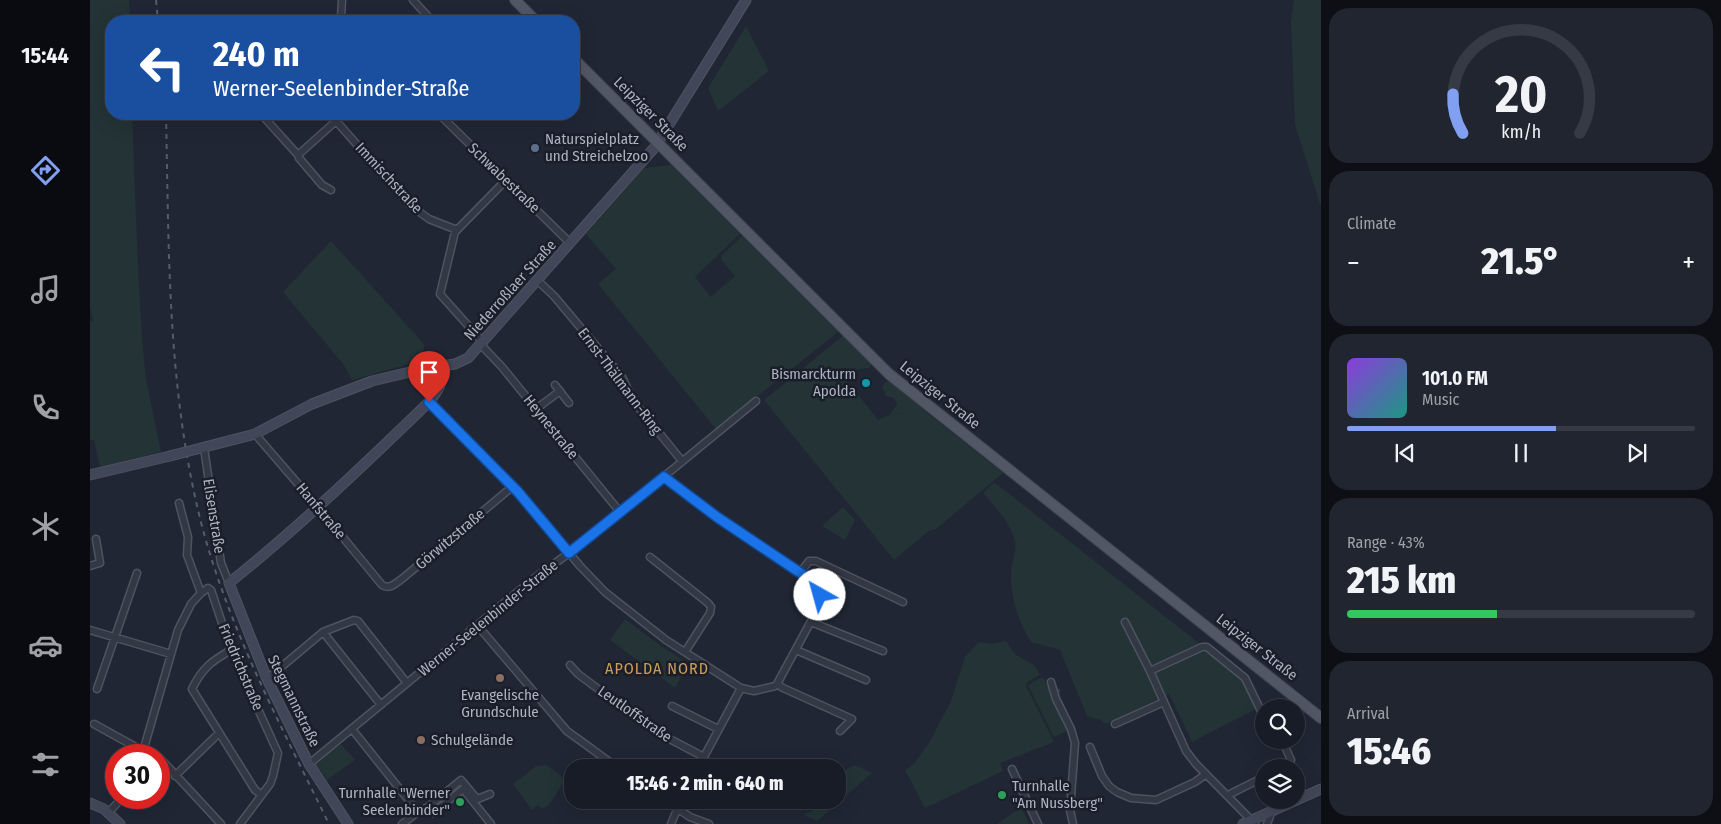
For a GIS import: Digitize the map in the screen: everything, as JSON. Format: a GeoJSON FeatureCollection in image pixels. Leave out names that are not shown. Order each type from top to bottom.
{"type":"FeatureCollection","features":[{"type":"Feature","properties":{"kind":"main road"},"geometry":{"type":"LineString","coordinates":[[515,0],[530,15]]}},
{"type":"Feature","properties":{"kind":"main road","name":"Niederroßlaer Straße"},"geometry":{"type":"LineString","coordinates":[[90,475],[255,434],[305,407],[347,390],[389,377],[464,361],[658,143],[746,0]]}},
{"type":"Feature","properties":{"kind":"main road","name":"Leipziger Straße"},"geometry":{"type":"LineString","coordinates":[[580,65],[889,374],[1321,718]]}},
{"type":"Feature","properties":{"kind":"main road"},"geometry":{"type":"LineString","coordinates":[[229,583],[318,507],[429,402],[440,386],[442,377],[441,366]]}},
{"type":"Feature","properties":{"kind":"main road","name":"Stegmannstraße"},"geometry":{"type":"LineString","coordinates":[[229,583],[267,679],[309,764],[348,824]]}},
{"type":"Feature","properties":{"kind":"main road"},"geometry":{"type":"LineString","coordinates":[[1250,823],[1321,789]]}},
{"type":"Feature","properties":{"kind":"main road"},"geometry":{"type":"LineString","coordinates":[[90,803],[109,812],[120,824]]}},
{"type":"Feature","properties":{"kind":"street"},"geometry":{"type":"LineString","coordinates":[[342,0],[344,15]]}},
{"type":"Feature","properties":{"kind":"street"},"geometry":{"type":"LineString","coordinates":[[413,0],[427,15]]}},
{"type":"Feature","properties":{"kind":"street"},"geometry":{"type":"LineString","coordinates":[[266,120],[322,184],[331,190]]}},
{"type":"Feature","properties":{"kind":"street","name":"Schwabestraße"},"geometry":{"type":"LineString","coordinates":[[445,120],[570,242]]}},
{"type":"Feature","properties":{"kind":"street"},"geometry":{"type":"LineString","coordinates":[[298,155],[336,121]]}},
{"type":"Feature","properties":{"kind":"street","name":"Immischstraße"},"geometry":{"type":"LineString","coordinates":[[336,121],[410,205],[429,219],[457,230]]}},
{"type":"Feature","properties":{"kind":"street"},"geometry":{"type":"LineString","coordinates":[[457,230],[506,180]]}},
{"type":"Feature","properties":{"kind":"street","name":"Heynestraße"},"geometry":{"type":"LineString","coordinates":[[457,230],[454,232],[440,294],[620,512]]}},
{"type":"Feature","properties":{"kind":"street","name":"Ernst-Thälmann-Ring"},"geometry":{"type":"LineString","coordinates":[[537,280],[554,296],[622,377],[634,402],[682,461]]}},
{"type":"Feature","properties":{"kind":"street"},"geometry":{"type":"LineString","coordinates":[[555,384],[569,403]]}},
{"type":"Feature","properties":{"kind":"street"},"geometry":{"type":"LineString","coordinates":[[536,409],[560,391]]}},
{"type":"Feature","properties":{"kind":"street","name":"Werner-Seelenbinder-Straße"},"geometry":{"type":"LineString","coordinates":[[309,764],[532,580],[569,553],[756,401]]}},
{"type":"Feature","properties":{"kind":"street"},"geometry":{"type":"LineString","coordinates":[[429,402],[512,487],[605,592],[685,652],[742,688],[754,691],[778,684],[852,719],[840,731]]}},
{"type":"Feature","properties":{"kind":"street","name":"Hanfstraße"},"geometry":{"type":"LineString","coordinates":[[255,434],[386,588]]}},
{"type":"Feature","properties":{"kind":"street","name":"Elisenstraße"},"geometry":{"type":"LineString","coordinates":[[201,448],[221,563],[229,583]]}},
{"type":"Feature","properties":{"kind":"street"},"geometry":{"type":"LineString","coordinates":[[664,477],[717,517],[817,585],[820,602],[778,684]]}},
{"type":"Feature","properties":{"kind":"street","name":"Görwitzstraße"},"geometry":{"type":"LineString","coordinates":[[386,588],[403,578],[512,487]]}},
{"type":"Feature","properties":{"kind":"street"},"geometry":{"type":"LineString","coordinates":[[146,744],[171,654],[185,614],[201,593],[187,554],[188,537],[179,502]]}},
{"type":"Feature","properties":{"kind":"street"},"geometry":{"type":"LineString","coordinates":[[90,566],[100,564],[96,538]]}},
{"type":"Feature","properties":{"kind":"street"},"geometry":{"type":"LineString","coordinates":[[650,557],[711,607],[710,612],[685,652]]}},
{"type":"Feature","properties":{"kind":"street"},"geometry":{"type":"LineString","coordinates":[[800,573],[809,561],[816,561],[903,602]]}},
{"type":"Feature","properties":{"kind":"street"},"geometry":{"type":"LineString","coordinates":[[97,689],[137,572]]}},
{"type":"Feature","properties":{"kind":"street","name":"Friedrichstraße"},"geometry":{"type":"LineString","coordinates":[[201,593],[208,588],[211,590],[232,650],[278,754],[270,784],[262,796]]}},
{"type":"Feature","properties":{"kind":"street","name":"Werner-Seelenbinder-Straße"},"geometry":{"type":"LineString","coordinates":[[322,632],[345,622],[358,621],[407,683]]}},
{"type":"Feature","properties":{"kind":"street"},"geometry":{"type":"LineString","coordinates":[[811,622],[883,652]]}},
{"type":"Feature","properties":{"kind":"street"},"geometry":{"type":"LineString","coordinates":[[1125,622],[1150,671],[1186,751],[1196,764],[1228,795],[1250,823]]}},
{"type":"Feature","properties":{"kind":"street"},"geometry":{"type":"LineString","coordinates":[[478,626],[567,731],[606,759]]}},
{"type":"Feature","properties":{"kind":"street"},"geometry":{"type":"LineString","coordinates":[[90,630],[171,654]]}},
{"type":"Feature","properties":{"kind":"street"},"geometry":{"type":"LineString","coordinates":[[267,679],[322,632],[381,705]]}},
{"type":"Feature","properties":{"kind":"street"},"geometry":{"type":"LineString","coordinates":[[1150,671],[1202,647],[1207,647],[1245,678],[1255,699]]}},
{"type":"Feature","properties":{"kind":"street"},"geometry":{"type":"LineString","coordinates":[[232,650],[213,660],[198,677],[192,689],[255,790],[262,796],[240,824]]}},
{"type":"Feature","properties":{"kind":"street"},"geometry":{"type":"LineString","coordinates":[[796,650],[866,680]]}},
{"type":"Feature","properties":{"kind":"street","name":"Leutloffstraße"},"geometry":{"type":"LineString","coordinates":[[570,665],[578,674],[628,712],[664,736],[704,758]]}},
{"type":"Feature","properties":{"kind":"street"},"geometry":{"type":"LineString","coordinates":[[1051,682],[1056,699],[1071,728],[1075,743],[1070,810],[1073,824]]}},
{"type":"Feature","properties":{"kind":"street"},"geometry":{"type":"LineString","coordinates":[[704,758],[742,688]]}},
{"type":"Feature","properties":{"kind":"street"},"geometry":{"type":"LineString","coordinates":[[1115,724],[1164,702]]}},
{"type":"Feature","properties":{"kind":"street","name":"Leutloffstraße"},"geometry":{"type":"LineString","coordinates":[[672,706],[718,730]]}},
{"type":"Feature","properties":{"kind":"street"},"geometry":{"type":"LineString","coordinates":[[94,724],[128,744]]}},
{"type":"Feature","properties":{"kind":"street"},"geometry":{"type":"LineString","coordinates":[[352,729],[418,812]]}},
{"type":"Feature","properties":{"kind":"street"},"geometry":{"type":"LineString","coordinates":[[175,776],[219,733]]}},
{"type":"Feature","properties":{"kind":"street"},"geometry":{"type":"LineString","coordinates":[[1090,747],[1102,776],[1109,786],[1131,798],[1156,800],[1195,782],[1206,774]]}},
{"type":"Feature","properties":{"kind":"street"},"geometry":{"type":"LineString","coordinates":[[1012,769],[1038,824]]}},
{"type":"Feature","properties":{"kind":"street"},"geometry":{"type":"LineString","coordinates":[[170,770],[221,824]]}},
{"type":"Feature","properties":{"kind":"street"},"geometry":{"type":"LineString","coordinates":[[402,824],[428,807],[462,780],[491,824]]}},
{"type":"Feature","properties":{"kind":"street"},"geometry":{"type":"LineString","coordinates":[[1228,795],[1255,782]]}},
{"type":"Feature","properties":{"kind":"street"},"geometry":{"type":"LineString","coordinates":[[433,813],[463,789],[475,800]]}},
{"type":"Feature","properties":{"kind":"street"},"geometry":{"type":"LineString","coordinates":[[475,800],[490,794]]}},
{"type":"Feature","properties":{"kind":"street"},"geometry":{"type":"LineString","coordinates":[[109,812],[112,809]]}},
{"type":"Feature","properties":{"kind":"street"},"geometry":{"type":"LineString","coordinates":[[671,824],[677,809],[690,817],[709,824]]}},
{"type":"Feature","properties":{"kind":"street"},"geometry":{"type":"LineString","coordinates":[[1268,824],[1272,811]]}},
{"type":"Feature","properties":{"kind":"shaded area"},"geometry":{"type":"Polygon","coordinates":[[[90,0],[129,0],[130,15],[105,15],[105,120],[132,120],[142,339],[146,379],[161,452],[100,467],[94,440],[90,440],[90,322],[93,321],[90,307],[90,0]]]}},
{"type":"Feature","properties":{"kind":"shaded area"},"geometry":{"type":"Polygon","coordinates":[[[1294,0],[1321,0],[1321,207],[1295,125],[1291,22],[1294,0]]]}},
{"type":"Feature","properties":{"kind":"shaded area"},"geometry":{"type":"Polygon","coordinates":[[[746,26],[769,71],[718,111],[708,88],[746,26]]]}},
{"type":"Feature","properties":{"kind":"shaded area"},"geometry":{"type":"Polygon","coordinates":[[[671,165],[740,234],[695,277],[711,297],[735,276],[722,261],[721,256],[742,236],[838,332],[716,429],[598,284],[616,269],[586,234],[644,168],[671,165]]]}},
{"type":"Feature","properties":{"kind":"shaded area"},"geometry":{"type":"Polygon","coordinates":[[[331,241],[424,344],[423,360],[352,380],[343,364],[283,292],[331,241]]]}},
{"type":"Feature","properties":{"kind":"shaded area"},"geometry":{"type":"Polygon","coordinates":[[[844,335],[871,364],[869,368],[854,370],[844,377],[878,420],[904,412],[889,415],[897,405],[894,398],[885,396],[885,391],[882,389],[883,385],[890,379],[925,408],[922,409],[1003,473],[936,529],[930,530],[894,560],[764,400],[844,335]]]}},
{"type":"Feature","properties":{"kind":"shaded area"},"geometry":{"type":"Polygon","coordinates":[[[994,482],[1242,677],[1255,702],[1255,710],[1192,742],[1169,694],[1106,724],[1087,716],[1060,650],[1031,642],[1026,634],[1013,599],[1011,572],[1015,541],[1006,521],[983,493],[994,482]]]}},
{"type":"Feature","properties":{"kind":"shaded area"},"geometry":{"type":"Polygon","coordinates":[[[843,507],[855,520],[845,540],[822,526],[843,507]]]}},
{"type":"Feature","properties":{"kind":"shaded area"},"geometry":{"type":"Polygon","coordinates":[[[625,619],[661,646],[688,663],[675,688],[610,640],[625,619]]]}},
{"type":"Feature","properties":{"kind":"shaded area"},"geometry":{"type":"Polygon","coordinates":[[[1006,641],[1016,655],[1034,665],[1040,675],[1027,682],[1026,686],[1054,742],[1000,763],[1003,771],[925,808],[905,770],[914,764],[930,741],[951,701],[965,657],[979,642],[991,644],[1006,641]]]}},
{"type":"Feature","properties":{"kind":"shaded area"},"geometry":{"type":"Polygon","coordinates":[[[1043,677],[1069,730],[1054,737],[1028,685],[1043,677]]]}},
{"type":"Feature","properties":{"kind":"shaded area"},"geometry":{"type":"Polygon","coordinates":[[[341,744],[355,760],[327,780],[316,762],[341,744]]]}},
{"type":"Feature","properties":{"kind":"shaded area"},"geometry":{"type":"Polygon","coordinates":[[[546,765],[559,775],[563,783],[549,805],[542,809],[538,805],[532,810],[513,784],[536,766],[546,765]]]}},
{"type":"Feature","properties":{"kind":"shaded area"},"geometry":{"type":"Polygon","coordinates":[[[855,765],[872,773],[846,796],[846,769],[855,765]]]}},
{"type":"Feature","properties":{"kind":"shaded area"},"geometry":{"type":"Polygon","coordinates":[[[1021,807],[1029,824],[997,824],[1021,807]]]}},
{"type":"Feature","properties":{"kind":"shaded area"},"geometry":{"type":"Polygon","coordinates":[[[817,809],[831,809],[817,821],[803,815],[817,809]]]}},
{"type":"Feature","properties":{"kind":"waterway"},"geometry":{"type":"LineString","coordinates":[[1059,690],[1058,695],[1072,724]]}},
{"type":"Feature","properties":{"kind":"railway"},"geometry":{"type":"LineString","coordinates":[[156,0],[157,15]]}},
{"type":"Feature","properties":{"kind":"railway"},"geometry":{"type":"LineString","coordinates":[[166,120],[172,323],[182,427],[191,479],[203,530],[228,606],[259,680],[329,824]]}},
{"type":"Feature","properties":{"kind":"place","name":"Naturspielplatz und Streichelzoo"},"geometry":{"type":"Point","coordinates":[535,148]}},
{"type":"Feature","properties":{"kind":"place","name":"Bismarckturm Apolda"},"geometry":{"type":"Point","coordinates":[866,383]}},
{"type":"Feature","properties":{"kind":"place","name":"Evangelische Grundschule"},"geometry":{"type":"Point","coordinates":[500,678]}},
{"type":"Feature","properties":{"kind":"place","name":"Schulgelände"},"geometry":{"type":"Point","coordinates":[421,740]}},
{"type":"Feature","properties":{"kind":"place","name":"Turnhalle \"Am Nussberg\""},"geometry":{"type":"Point","coordinates":[1002,795]}},
{"type":"Feature","properties":{"kind":"place","name":"Turnhalle \"Werner Seelenbinder\""},"geometry":{"type":"Point","coordinates":[460,802]}},
{"type":"Feature","properties":{"kind":"district","name":"APOLDA NORD"},"geometry":{"type":"Point","coordinates":[657,668]}},
{"type":"Feature","properties":{"kind":"route"},"geometry":{"type":"LineString","coordinates":[[429,402],[518,492],[569,553],[664,477],[717,517],[808,578],[817,585],[820,595]]}}]}
